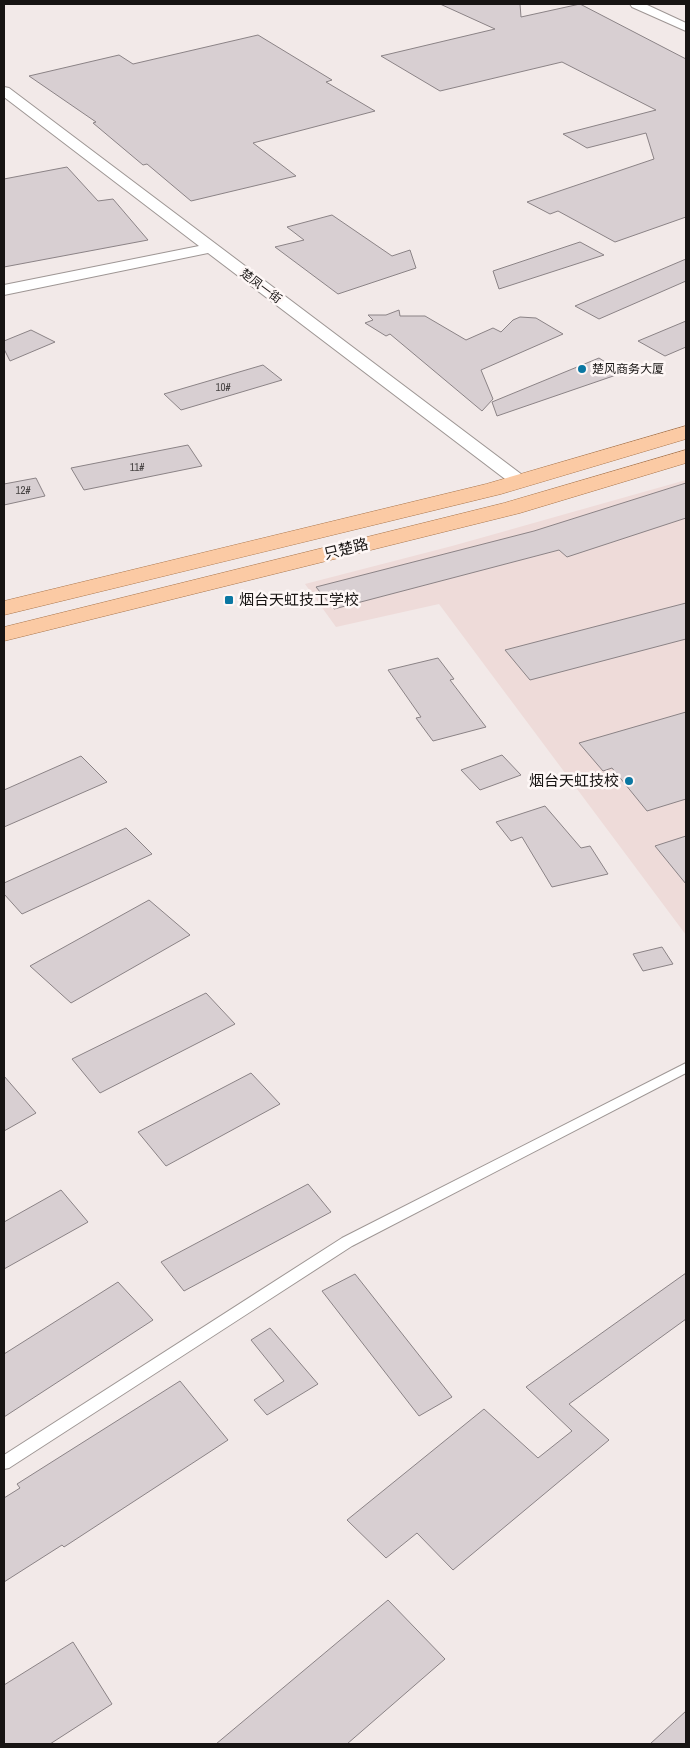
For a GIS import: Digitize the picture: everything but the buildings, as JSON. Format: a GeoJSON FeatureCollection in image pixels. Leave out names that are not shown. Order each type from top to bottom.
{"type":"FeatureCollection","features":[{"type":"Feature","properties":{"kind":"main road","name":"只楚路"},"geometry":{"type":"LineString","coordinates":[[4,608],[519,481],[686,432]]}},
{"type":"Feature","properties":{"kind":"main road","name":"只楚路"},"geometry":{"type":"LineString","coordinates":[[4,634],[512,508],[686,456]]}},
{"type":"Feature","properties":{"kind":"street"},"geometry":{"type":"LineString","coordinates":[[636,4],[686,27]]}},
{"type":"Feature","properties":{"kind":"street","name":"楚凤一街"},"geometry":{"type":"LineString","coordinates":[[4,91],[519,481]]}},
{"type":"Feature","properties":{"kind":"street"},"geometry":{"type":"LineString","coordinates":[[4,290],[210,248]]}},
{"type":"Feature","properties":{"kind":"lane"},"geometry":{"type":"LineString","coordinates":[[4,1463],[347,1242],[686,1068]]}},
{"type":"Feature","properties":{"kind":"shaded area","name":"烟台天虹技校"},"geometry":{"type":"Polygon","coordinates":[[[686,480],[686,935],[439,604],[336,627],[305,584],[452,546],[686,480]]]}},
{"type":"Feature","properties":{"kind":"place","name":"楚风商务大厦"},"geometry":{"type":"Point","coordinates":[582,369]}},
{"type":"Feature","properties":{"kind":"place","name":"烟台天虹技工学校"},"geometry":{"type":"Point","coordinates":[229,600]}},
{"type":"Feature","properties":{"kind":"place","name":"烟台天虹技校"},"geometry":{"type":"Point","coordinates":[629,781]}}]}
